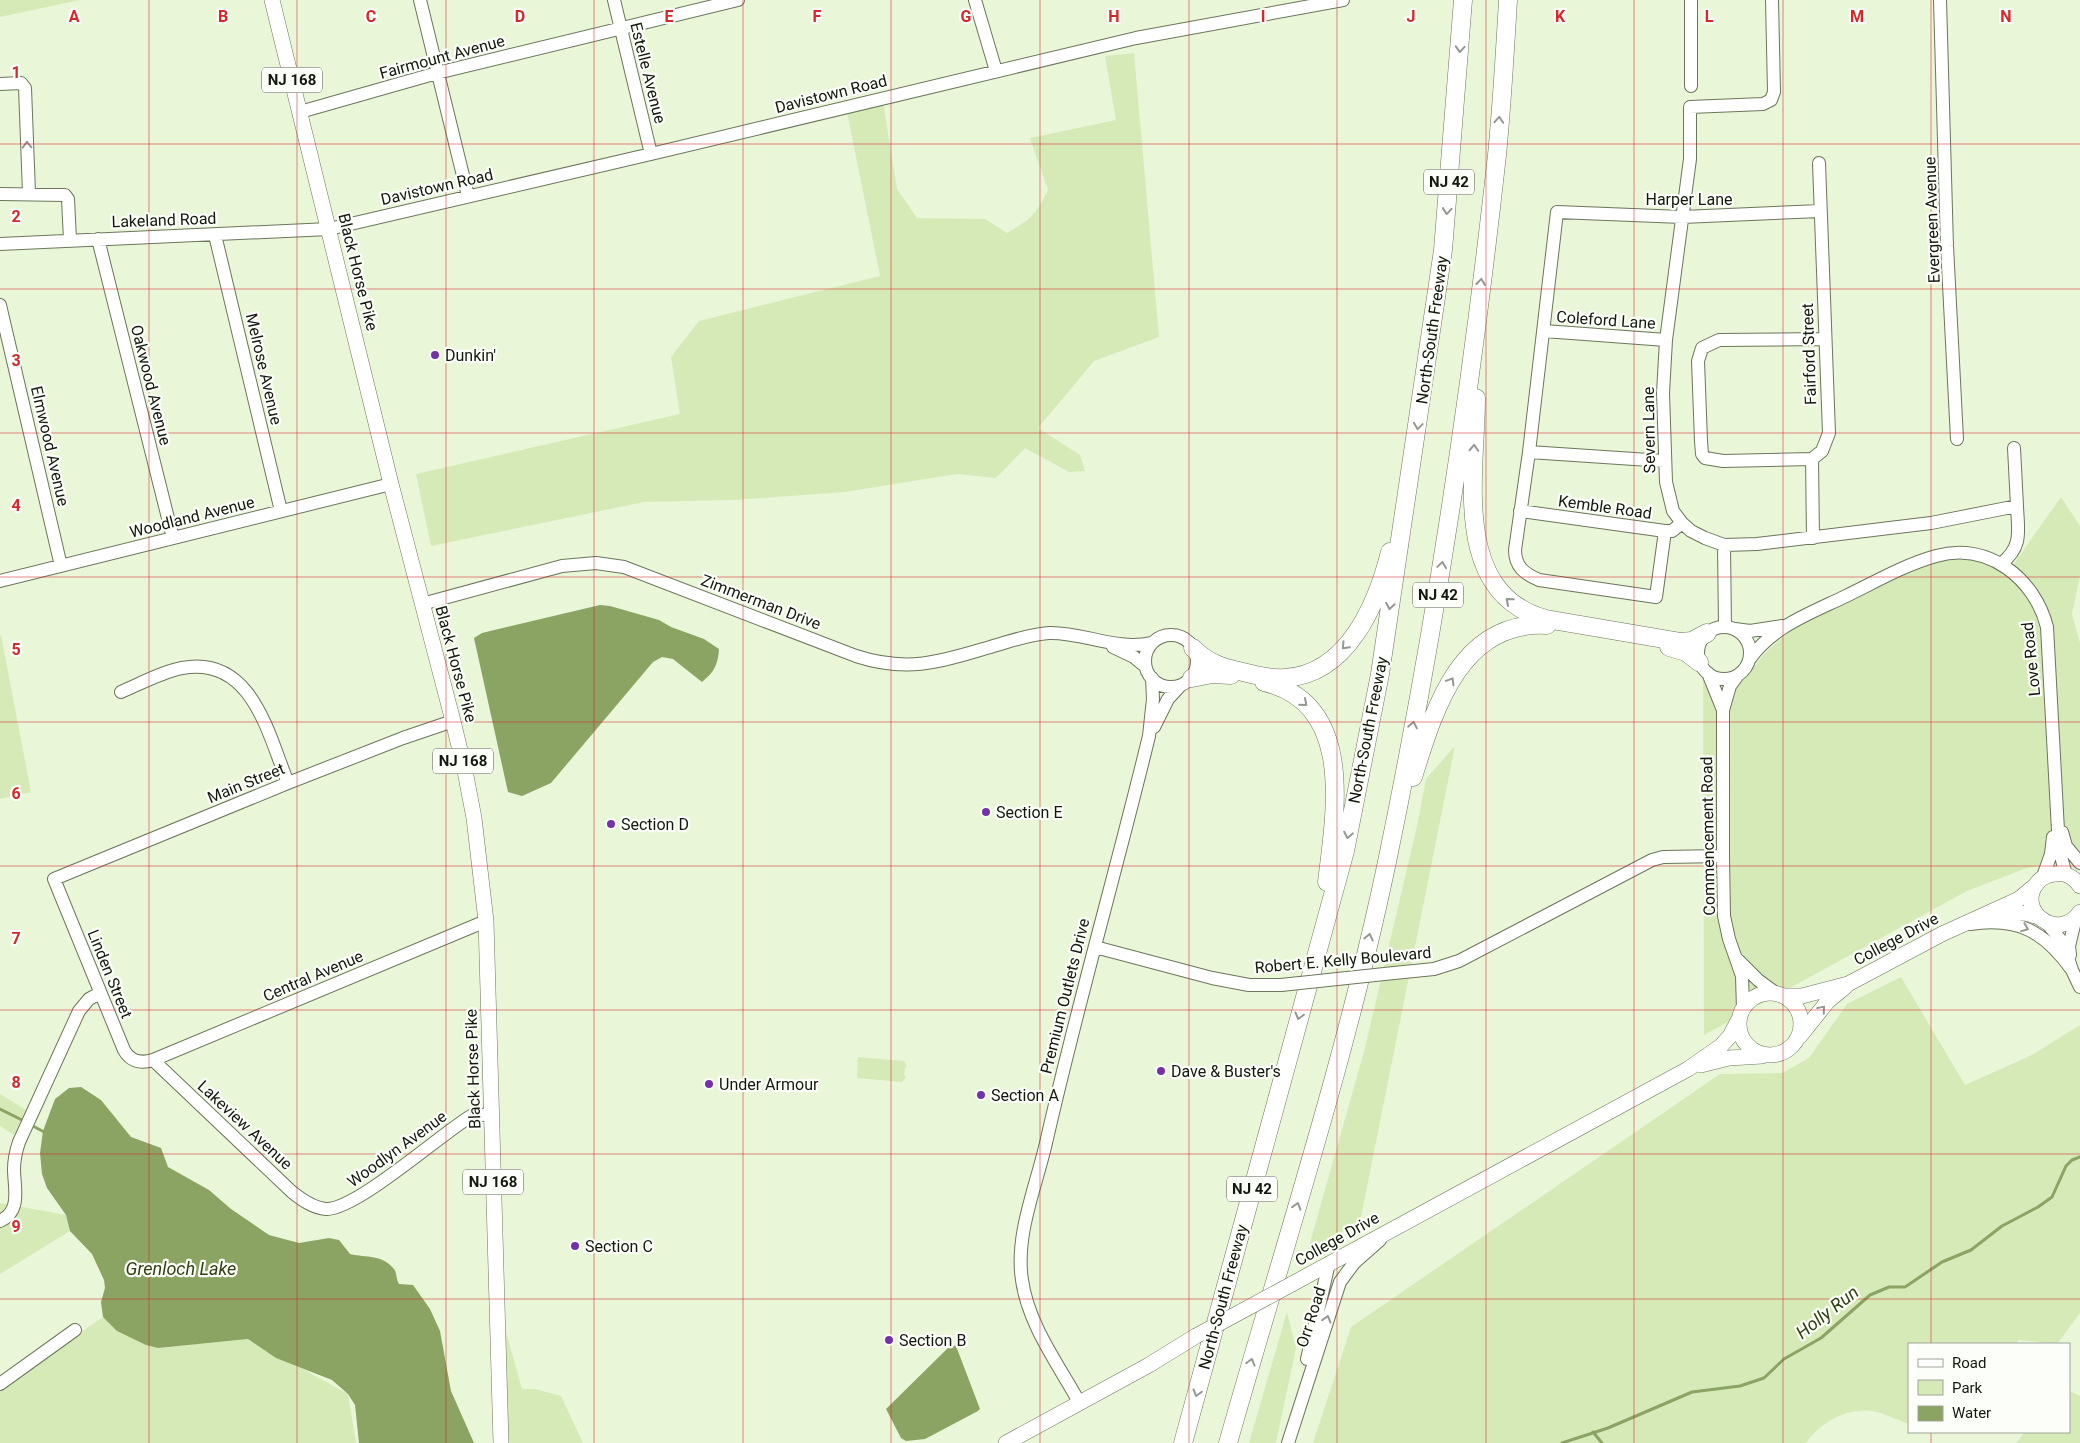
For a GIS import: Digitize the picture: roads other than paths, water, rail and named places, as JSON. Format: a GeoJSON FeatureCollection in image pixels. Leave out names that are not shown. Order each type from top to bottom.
{"type":"FeatureCollection","features":[{"type":"Feature","properties":{"kind":"highway","name":"North-South Freeway"},"geometry":{"type":"LineString","coordinates":[[1183,1443],[1344,851],[1380,674],[1443,250],[1463,0]]}},
{"type":"Feature","properties":{"kind":"highway","name":"NJ 42"},"geometry":{"type":"LineString","coordinates":[[1228,1443],[1306,1175],[1361,974],[1388,859],[1438,593],[1475,330],[1497,152],[1508,0]]}},
{"type":"Feature","properties":{"kind":"highway"},"geometry":{"type":"LineString","coordinates":[[1475,330],[1476,407],[1472,478],[1474,525],[1488,572],[1502,595],[1517,608],[1546,619],[1680,642],[1692,641],[1707,633]]}},
{"type":"Feature","properties":{"kind":"highway"},"geometry":{"type":"LineString","coordinates":[[1194,648],[1200,656],[1219,667],[1283,678],[1309,673],[1334,657],[1345,647],[1362,625],[1373,604],[1388,560],[1414,454]]}},
{"type":"Feature","properties":{"kind":"highway"},"geometry":{"type":"LineString","coordinates":[[1388,859],[1427,732],[1437,708],[1460,667],[1478,647],[1492,636],[1520,626],[1547,625],[1674,648],[1686,652],[1704,668]]}},
{"type":"Feature","properties":{"kind":"highway"},"geometry":{"type":"LineString","coordinates":[[1186,682],[1222,674],[1270,683],[1304,702],[1320,722],[1332,753],[1336,783],[1336,802],[1321,935]]}},
{"type":"Feature","properties":{"kind":"main road","name":"Black Horse Pike"},"geometry":{"type":"LineString","coordinates":[[272,0],[391,484],[453,722],[474,818],[486,921],[501,1443]]}},
{"type":"Feature","properties":{"kind":"main road"},"geometry":{"type":"LineString","coordinates":[[2074,880],[2053,874],[2039,882],[2032,893],[2032,904],[2035,912],[2044,921],[2062,925],[2079,915]]}},
{"type":"Feature","properties":{"kind":"main road","name":"College Drive"},"geometry":{"type":"LineString","coordinates":[[1799,1038],[1828,1001],[1848,984],[1960,925],[2019,900],[2039,882]]}},
{"type":"Feature","properties":{"kind":"main road","name":"College Drive"},"geometry":{"type":"LineString","coordinates":[[1960,925],[2012,912],[2025,913],[2044,921]]}},
{"type":"Feature","properties":{"kind":"main road","name":"College Drive"},"geometry":{"type":"LineString","coordinates":[[1780,995],[1802,996],[1848,984]]}},
{"type":"Feature","properties":{"kind":"main road"},"geometry":{"type":"LineString","coordinates":[[1760,995],[1780,995],[1794,1004],[1799,1013],[1801,1027],[1799,1038],[1786,1052],[1768,1056],[1755,1052],[1744,1042],[1739,1030],[1741,1014],[1750,1000],[1760,995]]}},
{"type":"Feature","properties":{"kind":"main road","name":"College Drive"},"geometry":{"type":"LineString","coordinates":[[1006,1443],[1329,1263],[1688,1069],[1720,1046],[1730,1036],[1741,1014]]}},
{"type":"Feature","properties":{"kind":"main road","name":"College Drive"},"geometry":{"type":"LineString","coordinates":[[1688,1069],[1729,1058],[1768,1056]]}},
{"type":"Feature","properties":{"kind":"street"},"geometry":{"type":"LineString","coordinates":[[420,0],[468,196]]}},
{"type":"Feature","properties":{"kind":"street","name":"Estelle Avenue"},"geometry":{"type":"LineString","coordinates":[[614,0],[651,154]]}},
{"type":"Feature","properties":{"kind":"street","name":"Fairmount Avenue"},"geometry":{"type":"LineString","coordinates":[[300,112],[438,73],[738,0]]}},
{"type":"Feature","properties":{"kind":"street"},"geometry":{"type":"LineString","coordinates":[[975,0],[996,70]]}},
{"type":"Feature","properties":{"kind":"street","name":"Davistown Road"},"geometry":{"type":"LineString","coordinates":[[329,228],[651,154],[1136,38],[1343,0]]}},
{"type":"Feature","properties":{"kind":"street"},"geometry":{"type":"LineString","coordinates":[[1691,0],[1691,86]]}},
{"type":"Feature","properties":{"kind":"street","name":"Severn Lane"},"geometry":{"type":"LineString","coordinates":[[1772,0],[1774,92],[1770,100],[1763,104],[1690,107],[1690,159],[1666,340],[1663,392],[1664,461],[1669,499],[1673,511],[1691,531],[1724,545],[1813,538],[1931,523],[2017,506]]}},
{"type":"Feature","properties":{"kind":"street","name":"Evergreen Avenue"},"geometry":{"type":"LineString","coordinates":[[1940,0],[1947,246],[1957,439]]}},
{"type":"Feature","properties":{"kind":"street"},"geometry":{"type":"LineString","coordinates":[[0,84],[21,83],[25,88],[29,193]]}},
{"type":"Feature","properties":{"kind":"street","name":"Fairford Street"},"geometry":{"type":"LineString","coordinates":[[1812,459],[1822,451],[1828,433],[1819,163]]}},
{"type":"Feature","properties":{"kind":"street"},"geometry":{"type":"LineString","coordinates":[[0,194],[65,195],[68,199],[70,240]]}},
{"type":"Feature","properties":{"kind":"street","name":"Harper Lane"},"geometry":{"type":"LineString","coordinates":[[1544,331],[1557,212],[1682,217],[1820,211]]}},
{"type":"Feature","properties":{"kind":"street","name":"Lakeland Road"},"geometry":{"type":"LineString","coordinates":[[0,244],[329,228]]}},
{"type":"Feature","properties":{"kind":"street","name":"Melrose Avenue"},"geometry":{"type":"LineString","coordinates":[[215,235],[281,512]]}},
{"type":"Feature","properties":{"kind":"street","name":"Oakwood Avenue"},"geometry":{"type":"LineString","coordinates":[[98,239],[173,538]]}},
{"type":"Feature","properties":{"kind":"street","name":"Elmwood Avenue"},"geometry":{"type":"LineString","coordinates":[[0,305],[61,566]]}},
{"type":"Feature","properties":{"kind":"street"},"geometry":{"type":"LineString","coordinates":[[1544,331],[1515,560],[1520,569],[1529,576],[1540,580],[1656,597],[1665,531]]}},
{"type":"Feature","properties":{"kind":"street","name":"Coleford Lane"},"geometry":{"type":"LineString","coordinates":[[1544,331],[1666,340]]}},
{"type":"Feature","properties":{"kind":"street"},"geometry":{"type":"LineString","coordinates":[[1813,538],[1812,459],[1723,461],[1705,458],[1702,454],[1698,362],[1702,348],[1719,340],[1825,339]]}},
{"type":"Feature","properties":{"kind":"street"},"geometry":{"type":"LineString","coordinates":[[2001,564],[2016,549],[2018,534],[2014,448]]}},
{"type":"Feature","properties":{"kind":"street"},"geometry":{"type":"LineString","coordinates":[[1529,452],[1664,461]]}},
{"type":"Feature","properties":{"kind":"street","name":"Woodland Avenue"},"geometry":{"type":"LineString","coordinates":[[0,582],[391,484]]}},
{"type":"Feature","properties":{"kind":"street","name":"Kemble Road"},"geometry":{"type":"LineString","coordinates":[[1520,511],[1665,531],[1672,531],[1682,523]]}},
{"type":"Feature","properties":{"kind":"street"},"geometry":{"type":"LineString","coordinates":[[1724,545],[1728,627]]}},
{"type":"Feature","properties":{"kind":"street","name":"Love Road"},"geometry":{"type":"LineString","coordinates":[[1749,660],[1764,640],[1789,624],[1911,564],[1937,555],[1956,553],[1976,555],[2001,564],[2015,573],[2035,596],[2047,627],[2059,850],[2074,880]]}},
{"type":"Feature","properties":{"kind":"street","name":"Zimmerman Drive"},"geometry":{"type":"LineString","coordinates":[[422,604],[562,566],[596,563],[624,566],[856,656],[874,662],[893,665],[912,666],[947,660],[1036,634],[1072,635],[1133,645],[1151,643]]}},
{"type":"Feature","properties":{"kind":"street","name":"Love Road"},"geometry":{"type":"LineString","coordinates":[[1728,627],[1750,631],[1789,624]]}},
{"type":"Feature","properties":{"kind":"street"},"geometry":{"type":"LineString","coordinates":[[1728,627],[1741,633],[1746,639],[1750,651],[1749,660],[1745,668],[1738,674],[1725,679],[1715,677],[1704,668],[1698,647],[1707,633],[1716,628],[1728,627]]}},
{"type":"Feature","properties":{"kind":"street"},"geometry":{"type":"LineString","coordinates":[[1173,635],[1184,638],[1194,648],[1197,664],[1186,682],[1163,687],[1152,678],[1145,666],[1144,657],[1151,643],[1160,637],[1173,635]]}},
{"type":"Feature","properties":{"kind":"street","name":"Zimmerman Drive"},"geometry":{"type":"LineString","coordinates":[[1089,639],[1125,652],[1145,666]]}},
{"type":"Feature","properties":{"kind":"street"},"geometry":{"type":"LineString","coordinates":[[121,692],[171,671],[191,667],[213,670],[230,676],[244,686],[254,701],[288,783]]}},
{"type":"Feature","properties":{"kind":"street","name":"Commencement Road"},"geometry":{"type":"LineString","coordinates":[[1704,668],[1723,710]]}},
{"type":"Feature","properties":{"kind":"street","name":"Commencement Road"},"geometry":{"type":"LineString","coordinates":[[1738,674],[1730,686],[1723,710],[1723,856],[1724,916],[1729,939],[1738,960],[1742,976],[1741,1014]]}},
{"type":"Feature","properties":{"kind":"street","name":"Premium Outlets Drive"},"geometry":{"type":"LineString","coordinates":[[1079,1402],[1030,1312],[1022,1280],[1020,1251],[1024,1224],[1149,736],[1153,699],[1152,678]]}},
{"type":"Feature","properties":{"kind":"street","name":"Premium Outlets Drive"},"geometry":{"type":"LineString","coordinates":[[1149,736],[1168,699],[1186,682]]}},
{"type":"Feature","properties":{"kind":"street","name":"Main Street"},"geometry":{"type":"LineString","coordinates":[[54,880],[288,783],[403,738],[453,722]]}},
{"type":"Feature","properties":{"kind":"street"},"geometry":{"type":"LineString","coordinates":[[2056,787],[2063,838],[2071,853],[2080,863]]}},
{"type":"Feature","properties":{"kind":"street","name":"Love Road"},"geometry":{"type":"LineString","coordinates":[[2039,882],[2052,848],[2056,787]]}},
{"type":"Feature","properties":{"kind":"street","name":"Robert E. Kelly Boulevard"},"geometry":{"type":"LineString","coordinates":[[1095,948],[1212,978],[1249,985],[1280,985],[1434,969],[1459,961],[1652,860],[1663,857],[1723,856]]}},
{"type":"Feature","properties":{"kind":"street","name":"Linden Street"},"geometry":{"type":"LineString","coordinates":[[54,880],[127,1055],[135,1061],[146,1062],[152,1060]]}},
{"type":"Feature","properties":{"kind":"street"},"geometry":{"type":"LineString","coordinates":[[2072,970],[2069,946],[2079,915]]}},
{"type":"Feature","properties":{"kind":"street","name":"Central Avenue"},"geometry":{"type":"LineString","coordinates":[[152,1060],[486,921]]}},
{"type":"Feature","properties":{"kind":"street"},"geometry":{"type":"LineString","coordinates":[[2044,921],[2063,944],[2080,987]]}},
{"type":"Feature","properties":{"kind":"street"},"geometry":{"type":"LineString","coordinates":[[1960,925],[1998,922],[2020,925],[2034,931],[2055,947],[2072,970]]}},
{"type":"Feature","properties":{"kind":"street","name":"Commencement Road"},"geometry":{"type":"LineString","coordinates":[[1738,960],[1758,980],[1780,995]]}},
{"type":"Feature","properties":{"kind":"street"},"geometry":{"type":"LineString","coordinates":[[0,1221],[8,1216],[16,1202],[14,1163],[16,1150],[79,1011],[89,999],[100,993]]}},
{"type":"Feature","properties":{"kind":"street","name":"Lakeview Avenue"},"geometry":{"type":"LineString","coordinates":[[152,1060],[292,1192],[320,1208]]}},
{"type":"Feature","properties":{"kind":"street","name":"Woodlyn Avenue"},"geometry":{"type":"LineString","coordinates":[[320,1208],[335,1208],[349,1203],[466,1119],[478,1114],[492,1114]]}},
{"type":"Feature","properties":{"kind":"street","name":"Orr Road"},"geometry":{"type":"LineString","coordinates":[[1290,1438],[1340,1282],[1354,1263],[1391,1229]]}},
{"type":"Feature","properties":{"kind":"street","name":"Orr Road"},"geometry":{"type":"LineString","coordinates":[[1290,1438],[1329,1263]]}},
{"type":"Feature","properties":{"kind":"street"},"geometry":{"type":"LineString","coordinates":[[0,1384],[75,1330]]}},
{"type":"Feature","properties":{"kind":"water"},"geometry":{"type":"Polygon","coordinates":[[[600,605],[659,620],[671,627],[704,639],[719,649],[715,668],[702,682],[673,659],[662,657],[653,662],[551,783],[522,796],[508,792],[474,638],[482,633],[600,605]]]}},
{"type":"Feature","properties":{"kind":"water","name":"Grenloch Lake"},"geometry":{"type":"Polygon","coordinates":[[[81,1087],[101,1100],[131,1137],[161,1148],[168,1167],[209,1190],[231,1209],[269,1235],[299,1243],[329,1238],[339,1240],[350,1254],[374,1257],[389,1264],[395,1271],[399,1284],[413,1285],[430,1309],[440,1331],[451,1391],[474,1443],[359,1443],[355,1405],[348,1394],[332,1380],[276,1358],[248,1339],[158,1348],[146,1345],[117,1331],[103,1317],[101,1302],[105,1288],[104,1280],[92,1254],[70,1231],[66,1215],[47,1188],[42,1174],[40,1153],[43,1131],[55,1099],[69,1088],[81,1087]]]}},
{"type":"Feature","properties":{"kind":"water"},"geometry":{"type":"Polygon","coordinates":[[[951,1345],[956,1346],[980,1409],[925,1439],[906,1441],[901,1438],[886,1409],[951,1345]]]}},
{"type":"Feature","properties":{"kind":"waterway"},"geometry":{"type":"LineString","coordinates":[[0,1109],[26,1122]]}},
{"type":"Feature","properties":{"kind":"waterway"},"geometry":{"type":"LineString","coordinates":[[31,1125],[46,1133]]}},
{"type":"Feature","properties":{"kind":"waterway","name":"Holly Run"},"geometry":{"type":"LineString","coordinates":[[1562,1443],[1608,1428],[1692,1392],[1740,1386],[1764,1378],[1784,1359],[1821,1338],[1870,1295],[1889,1287],[1905,1287],[1942,1262],[1971,1250],[2002,1226],[2038,1207],[2052,1197],[2066,1166],[2072,1160],[2080,1157]]}},
{"type":"Feature","properties":{"kind":"waterway"},"geometry":{"type":"LineString","coordinates":[[1593,1432],[1602,1443]]}},
{"type":"Feature","properties":{"kind":"place","name":"Dunkin'"},"geometry":{"type":"Point","coordinates":[435,355]}},
{"type":"Feature","properties":{"kind":"place","name":"Section E"},"geometry":{"type":"Point","coordinates":[986,812]}},
{"type":"Feature","properties":{"kind":"place","name":"Section D"},"geometry":{"type":"Point","coordinates":[611,824]}},
{"type":"Feature","properties":{"kind":"place","name":"Dave & Buster's"},"geometry":{"type":"Point","coordinates":[1161,1071]}},
{"type":"Feature","properties":{"kind":"place","name":"Under Armour"},"geometry":{"type":"Point","coordinates":[709,1084]}},
{"type":"Feature","properties":{"kind":"place","name":"Section A"},"geometry":{"type":"Point","coordinates":[981,1095]}},
{"type":"Feature","properties":{"kind":"place","name":"Section C"},"geometry":{"type":"Point","coordinates":[575,1246]}},
{"type":"Feature","properties":{"kind":"place","name":"Section B"},"geometry":{"type":"Point","coordinates":[889,1340]}}]}
